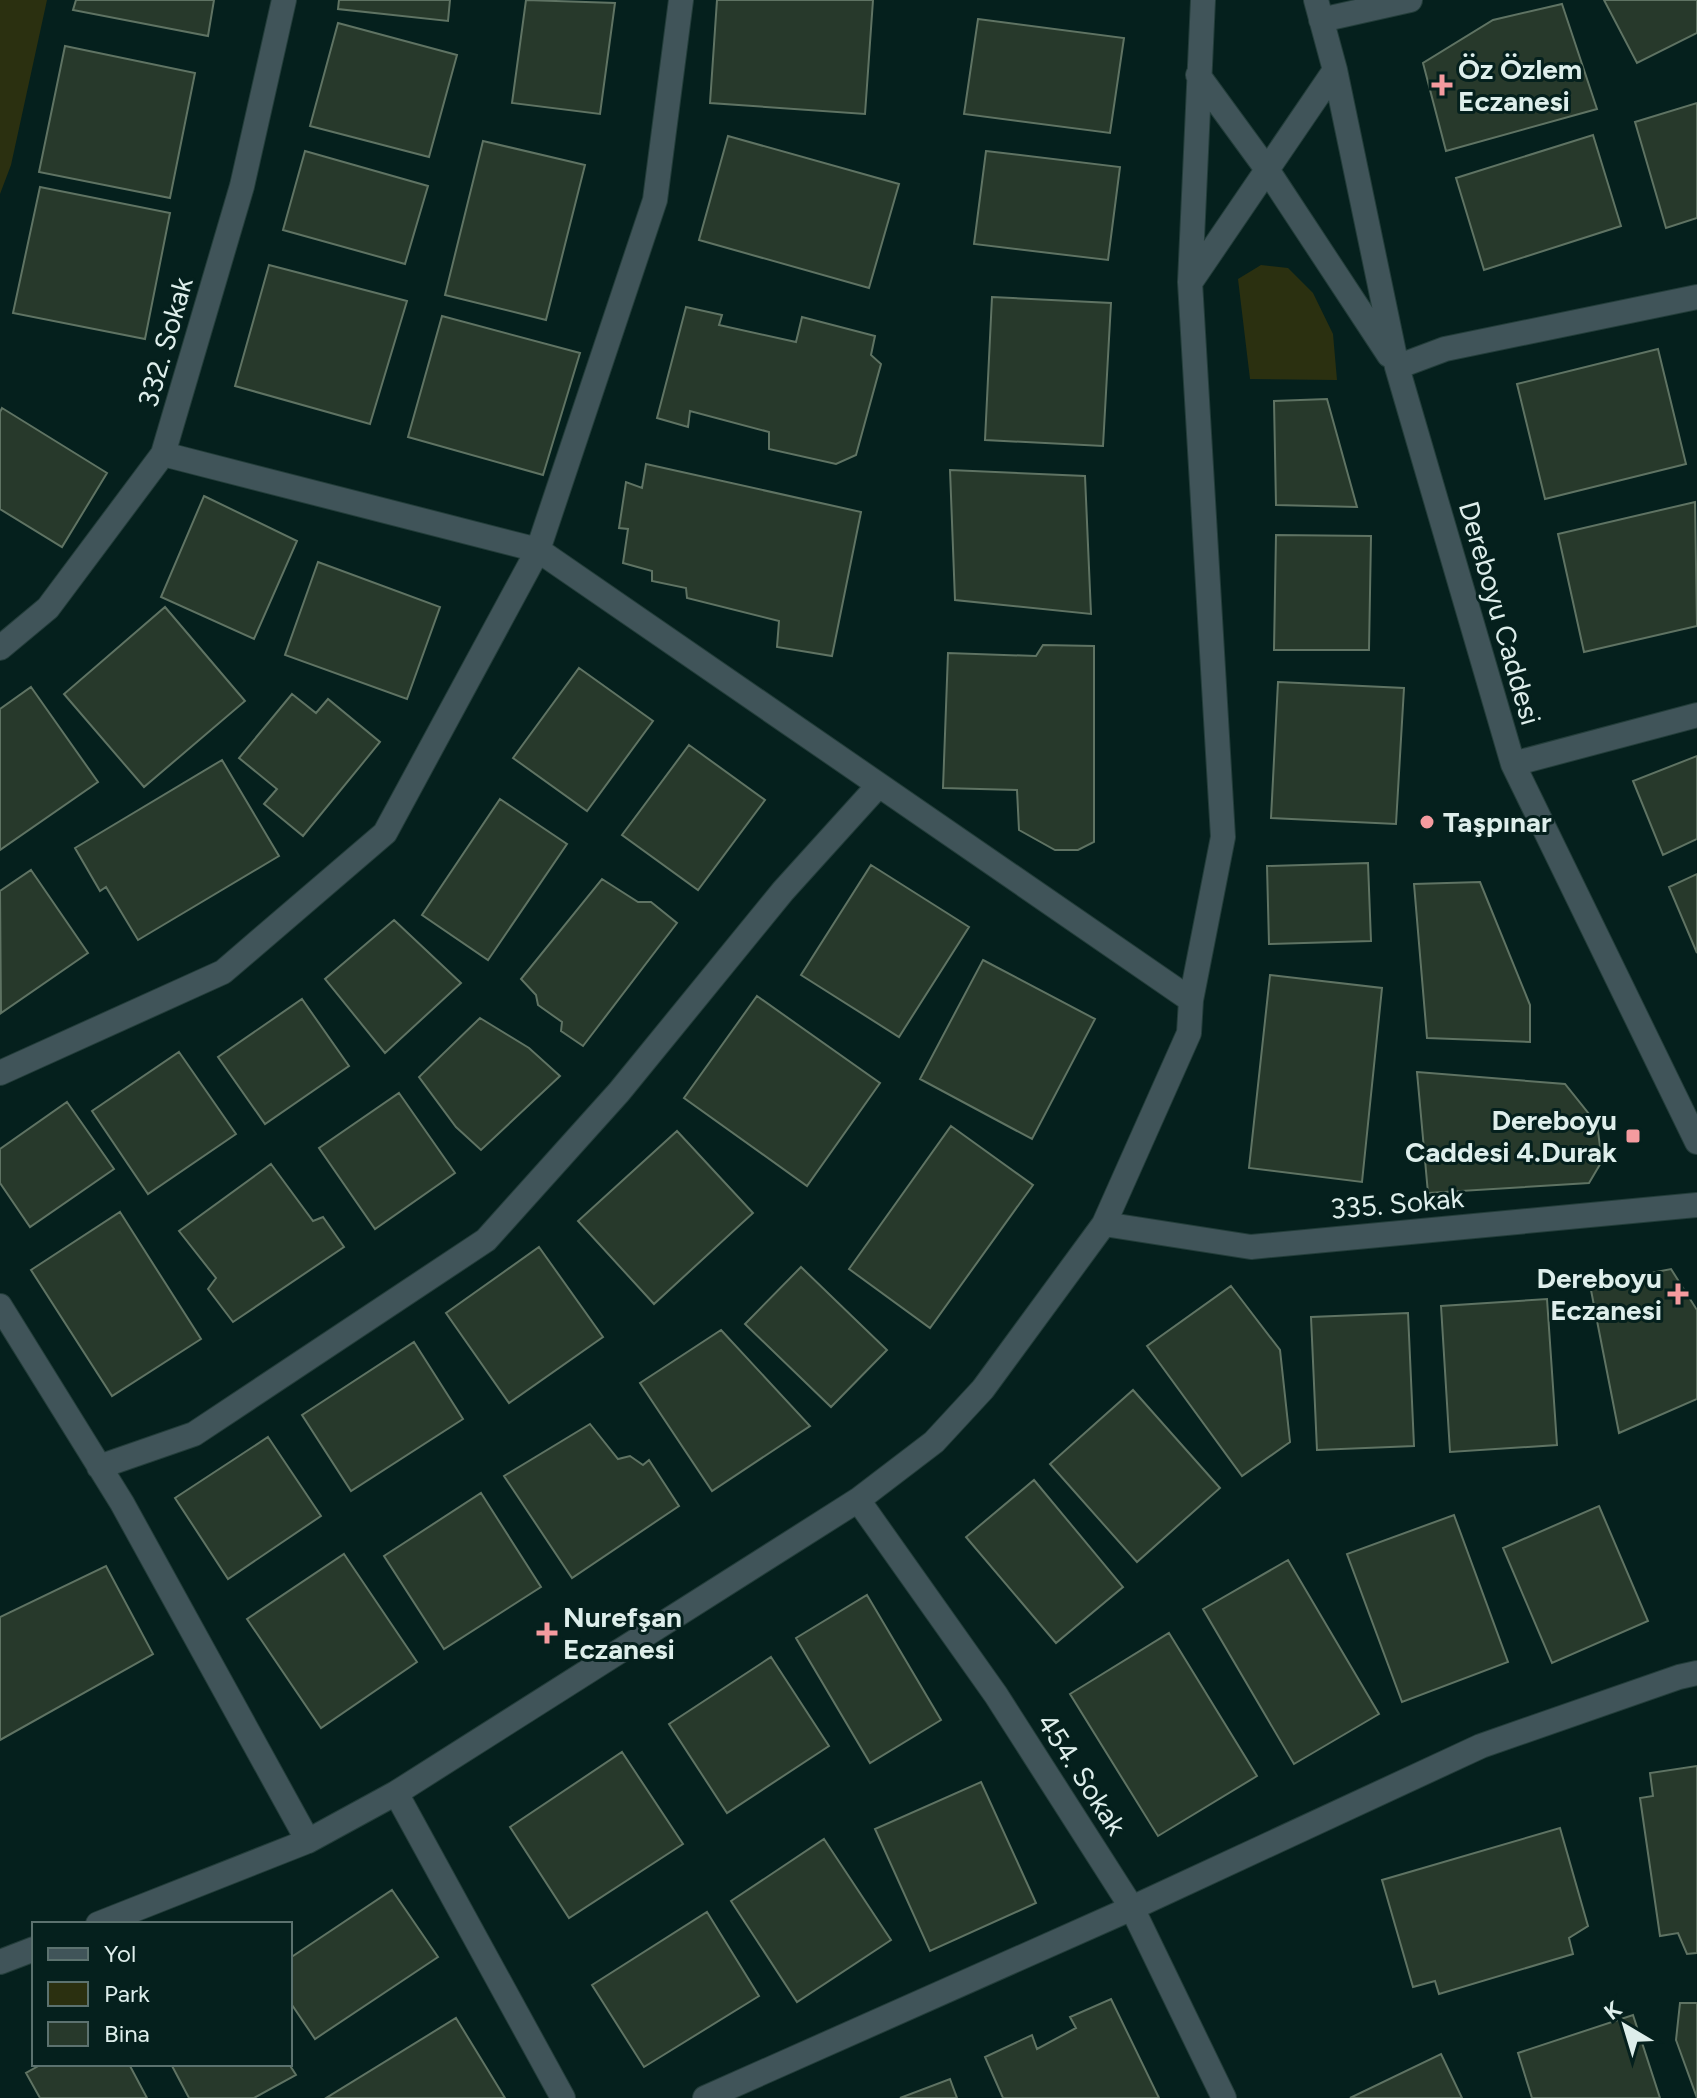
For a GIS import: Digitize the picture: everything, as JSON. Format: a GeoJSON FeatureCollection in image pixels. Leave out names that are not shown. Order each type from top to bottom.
{"type":"FeatureCollection","features":[{"type":"Feature","properties":{"kind":"street","name":"332. Sokak"},"geometry":{"type":"LineString","coordinates":[[0,648],[48,608],[163,454],[242,186],[284,0]]}},
{"type":"Feature","properties":{"kind":"street"},"geometry":{"type":"LineString","coordinates":[[0,1073],[223,972],[385,833],[538,550],[655,200],[681,0]]}},
{"type":"Feature","properties":{"kind":"street"},"geometry":{"type":"LineString","coordinates":[[103,1922],[308,1841],[396,1793],[858,1500],[934,1442],[983,1389],[1104,1224],[1189,1033],[1191,1000],[1223,837],[1190,282],[1203,0]]}},
{"type":"Feature","properties":{"kind":"street"},"geometry":{"type":"LineString","coordinates":[[1319,10],[1410,0]]}},
{"type":"Feature","properties":{"kind":"street","name":"Dereboyu Caddesi"},"geometry":{"type":"LineString","coordinates":[[1319,10],[1335,70],[1397,367],[1513,764],[1697,1142]]}},
{"type":"Feature","properties":{"kind":"street"},"geometry":{"type":"LineString","coordinates":[[1190,282],[1335,70]]}},
{"type":"Feature","properties":{"kind":"street"},"geometry":{"type":"LineString","coordinates":[[1198,75],[1266,168],[1397,367],[1445,349],[1697,297]]}},
{"type":"Feature","properties":{"kind":"street"},"geometry":{"type":"LineString","coordinates":[[163,454],[538,550],[1191,1000]]}},
{"type":"Feature","properties":{"kind":"street"},"geometry":{"type":"LineString","coordinates":[[1513,764],[1697,715]]}},
{"type":"Feature","properties":{"kind":"street"},"geometry":{"type":"LineString","coordinates":[[99,1467],[194,1434],[486,1240],[619,1092],[783,891],[878,786]]}},
{"type":"Feature","properties":{"kind":"street","name":"335. Sokak"},"geometry":{"type":"LineString","coordinates":[[1104,1224],[1251,1247],[1697,1205]]}},
{"type":"Feature","properties":{"kind":"street"},"geometry":{"type":"LineString","coordinates":[[0,1306],[122,1503],[308,1841]]}},
{"type":"Feature","properties":{"kind":"street","name":"454. Sokak"},"geometry":{"type":"LineString","coordinates":[[858,1500],[996,1695],[1132,1908],[1224,2098]]}},
{"type":"Feature","properties":{"kind":"street"},"geometry":{"type":"LineString","coordinates":[[705,2098],[1132,1908],[1481,1746],[1697,1673]]}},
{"type":"Feature","properties":{"kind":"street"},"geometry":{"type":"LineString","coordinates":[[396,1793],[563,2098]]}},
{"type":"Feature","properties":{"kind":"street"},"geometry":{"type":"LineString","coordinates":[[0,1962],[32,1950]]}},
{"type":"Feature","properties":{"kind":"green space"},"geometry":{"type":"Polygon","coordinates":[[[0,0],[47,0],[11,165],[0,194],[0,0]]]}},
{"type":"Feature","properties":{"kind":"green space"},"geometry":{"type":"Polygon","coordinates":[[[1261,265],[1288,268],[1313,293],[1333,334],[1337,380],[1250,379],[1238,279],[1261,265]]]}},
{"type":"Feature","properties":{"kind":"building"},"geometry":{"type":"Polygon","coordinates":[[[76,0],[214,0],[208,36],[73,10],[76,0]]]}},
{"type":"Feature","properties":{"kind":"building"},"geometry":{"type":"Polygon","coordinates":[[[339,0],[450,0],[448,21],[338,9],[339,0]]]}},
{"type":"Feature","properties":{"kind":"building"},"geometry":{"type":"Polygon","coordinates":[[[526,0],[615,3],[600,114],[512,103],[526,0]]]}},
{"type":"Feature","properties":{"kind":"building"},"geometry":{"type":"Polygon","coordinates":[[[717,0],[873,0],[865,114],[710,103],[717,0]]]}},
{"type":"Feature","properties":{"kind":"building"},"geometry":{"type":"Polygon","coordinates":[[[1604,0],[1697,0],[1697,33],[1637,63],[1604,0]]]}},
{"type":"Feature","properties":{"kind":"building"},"geometry":{"type":"Polygon","coordinates":[[[1562,4],[1597,109],[1446,151],[1423,63],[1493,20],[1562,4]]]}},
{"type":"Feature","properties":{"kind":"building"},"geometry":{"type":"Polygon","coordinates":[[[978,19],[1124,38],[1110,133],[964,114],[978,19]]]}},
{"type":"Feature","properties":{"kind":"building"},"geometry":{"type":"Polygon","coordinates":[[[338,23],[457,55],[429,157],[310,126],[338,23]]]}},
{"type":"Feature","properties":{"kind":"building"},"geometry":{"type":"Polygon","coordinates":[[[65,46],[195,73],[170,198],[39,172],[65,46]]]}},
{"type":"Feature","properties":{"kind":"building"},"geometry":{"type":"Polygon","coordinates":[[[1697,103],[1697,218],[1666,228],[1635,122],[1697,103]]]}},
{"type":"Feature","properties":{"kind":"building"},"geometry":{"type":"Polygon","coordinates":[[[1593,135],[1621,226],[1484,270],[1456,178],[1593,135]]]}},
{"type":"Feature","properties":{"kind":"building"},"geometry":{"type":"Polygon","coordinates":[[[728,136],[899,184],[869,288],[699,240],[728,136]]]}},
{"type":"Feature","properties":{"kind":"building"},"geometry":{"type":"Polygon","coordinates":[[[483,141],[585,165],[546,320],[445,295],[483,141]]]}},
{"type":"Feature","properties":{"kind":"building"},"geometry":{"type":"Polygon","coordinates":[[[305,151],[428,186],[405,264],[283,230],[305,151]]]}},
{"type":"Feature","properties":{"kind":"building"},"geometry":{"type":"Polygon","coordinates":[[[986,151],[1120,167],[1108,260],[974,244],[986,151]]]}},
{"type":"Feature","properties":{"kind":"building"},"geometry":{"type":"Polygon","coordinates":[[[40,187],[170,213],[145,339],[13,313],[40,187]]]}},
{"type":"Feature","properties":{"kind":"building"},"geometry":{"type":"Polygon","coordinates":[[[269,265],[407,301],[370,424],[235,386],[269,265]]]}},
{"type":"Feature","properties":{"kind":"building"},"geometry":{"type":"Polygon","coordinates":[[[992,297],[1111,303],[1103,446],[985,440],[992,297]]]}},
{"type":"Feature","properties":{"kind":"building"},"geometry":{"type":"Polygon","coordinates":[[[686,307],[722,315],[719,325],[796,342],[802,317],[875,336],[871,355],[881,364],[856,455],[836,464],[769,449],[769,432],[690,411],[688,427],[657,418],[686,307]]]}},
{"type":"Feature","properties":{"kind":"building"},"geometry":{"type":"Polygon","coordinates":[[[442,316],[580,353],[543,475],[408,437],[442,316]]]}},
{"type":"Feature","properties":{"kind":"building"},"geometry":{"type":"Polygon","coordinates":[[[1658,349],[1686,464],[1545,499],[1517,384],[1658,349]]]}},
{"type":"Feature","properties":{"kind":"building"},"geometry":{"type":"Polygon","coordinates":[[[1327,399],[1357,507],[1276,505],[1274,401],[1327,399]]]}},
{"type":"Feature","properties":{"kind":"building"},"geometry":{"type":"Polygon","coordinates":[[[2,408],[107,473],[62,547],[0,509],[2,408]]]}},
{"type":"Feature","properties":{"kind":"building"},"geometry":{"type":"Polygon","coordinates":[[[646,464],[861,512],[832,656],[777,647],[779,621],[687,598],[686,588],[652,581],[652,571],[623,563],[628,529],[619,528],[626,482],[642,488],[646,464]]]}},
{"type":"Feature","properties":{"kind":"building"},"geometry":{"type":"Polygon","coordinates":[[[950,470],[1085,476],[1091,614],[955,600],[950,470]]]}},
{"type":"Feature","properties":{"kind":"building"},"geometry":{"type":"Polygon","coordinates":[[[204,496],[297,541],[254,639],[161,597],[204,496]]]}},
{"type":"Feature","properties":{"kind":"building"},"geometry":{"type":"Polygon","coordinates":[[[1695,502],[1697,626],[1584,652],[1558,534],[1695,502]]]}},
{"type":"Feature","properties":{"kind":"building"},"geometry":{"type":"Polygon","coordinates":[[[1276,535],[1371,536],[1369,650],[1274,650],[1276,535]]]}},
{"type":"Feature","properties":{"kind":"building"},"geometry":{"type":"Polygon","coordinates":[[[318,562],[440,607],[407,699],[285,655],[318,562]]]}},
{"type":"Feature","properties":{"kind":"building"},"geometry":{"type":"Polygon","coordinates":[[[165,607],[245,701],[144,787],[64,694],[165,607]]]}},
{"type":"Feature","properties":{"kind":"building"},"geometry":{"type":"Polygon","coordinates":[[[1043,645],[1094,646],[1094,842],[1078,850],[1055,850],[1019,830],[1017,790],[943,788],[948,653],[1036,656],[1043,645]]]}},
{"type":"Feature","properties":{"kind":"building"},"geometry":{"type":"Polygon","coordinates":[[[579,668],[653,721],[587,811],[513,758],[579,668]]]}},
{"type":"Feature","properties":{"kind":"building"},"geometry":{"type":"Polygon","coordinates":[[[1278,682],[1404,688],[1396,824],[1271,818],[1278,682]]]}},
{"type":"Feature","properties":{"kind":"building"},"geometry":{"type":"Polygon","coordinates":[[[31,687],[98,782],[0,850],[0,709],[31,687]]]}},
{"type":"Feature","properties":{"kind":"building"},"geometry":{"type":"Polygon","coordinates":[[[292,694],[316,713],[328,699],[380,742],[303,836],[264,804],[277,789],[239,758],[292,694]]]}},
{"type":"Feature","properties":{"kind":"building"},"geometry":{"type":"Polygon","coordinates":[[[689,745],[765,800],[698,890],[622,835],[689,745]]]}},
{"type":"Feature","properties":{"kind":"building"},"geometry":{"type":"Polygon","coordinates":[[[1697,756],[1697,839],[1663,855],[1633,781],[1697,756]]]}},
{"type":"Feature","properties":{"kind":"building"},"geometry":{"type":"Polygon","coordinates":[[[222,760],[279,856],[138,940],[106,887],[100,891],[75,848],[222,760]]]}},
{"type":"Feature","properties":{"kind":"building"},"geometry":{"type":"Polygon","coordinates":[[[500,799],[567,844],[488,960],[422,915],[500,799]]]}},
{"type":"Feature","properties":{"kind":"building"},"geometry":{"type":"Polygon","coordinates":[[[1368,863],[1371,941],[1269,944],[1267,866],[1368,863]]]}},
{"type":"Feature","properties":{"kind":"building"},"geometry":{"type":"Polygon","coordinates":[[[871,865],[969,927],[899,1037],[801,975],[871,865]]]}},
{"type":"Feature","properties":{"kind":"building"},"geometry":{"type":"Polygon","coordinates":[[[31,870],[88,953],[1,1013],[0,891],[31,870]]]}},
{"type":"Feature","properties":{"kind":"building"},"geometry":{"type":"Polygon","coordinates":[[[1697,874],[1697,953],[1669,887],[1697,874]]]}},
{"type":"Feature","properties":{"kind":"building"},"geometry":{"type":"Polygon","coordinates":[[[602,879],[638,902],[651,902],[677,923],[583,1046],[561,1031],[562,1022],[538,1005],[536,995],[521,979],[602,879]]]}},
{"type":"Feature","properties":{"kind":"building"},"geometry":{"type":"Polygon","coordinates":[[[1480,882],[1530,1005],[1530,1042],[1427,1038],[1414,884],[1480,882]]]}},
{"type":"Feature","properties":{"kind":"building"},"geometry":{"type":"Polygon","coordinates":[[[394,920],[461,983],[385,1053],[325,979],[394,920]]]}},
{"type":"Feature","properties":{"kind":"building"},"geometry":{"type":"Polygon","coordinates":[[[983,960],[1095,1019],[1032,1139],[920,1079],[983,960]]]}},
{"type":"Feature","properties":{"kind":"building"},"geometry":{"type":"Polygon","coordinates":[[[1270,975],[1382,988],[1362,1182],[1249,1168],[1270,975]]]}},
{"type":"Feature","properties":{"kind":"building"},"geometry":{"type":"Polygon","coordinates":[[[757,996],[880,1083],[807,1186],[684,1098],[757,996]]]}},
{"type":"Feature","properties":{"kind":"building"},"geometry":{"type":"Polygon","coordinates":[[[302,999],[349,1066],[265,1124],[218,1057],[302,999]]]}},
{"type":"Feature","properties":{"kind":"building"},"geometry":{"type":"Polygon","coordinates":[[[480,1018],[529,1048],[560,1076],[481,1150],[456,1127],[419,1077],[480,1018]]]}},
{"type":"Feature","properties":{"kind":"building"},"geometry":{"type":"Polygon","coordinates":[[[179,1052],[236,1134],[148,1194],[92,1111],[179,1052]]]}},
{"type":"Feature","properties":{"kind":"building"},"geometry":{"type":"Polygon","coordinates":[[[1417,1072],[1565,1084],[1597,1124],[1602,1161],[1589,1183],[1428,1193],[1417,1072]]]}},
{"type":"Feature","properties":{"kind":"building"},"geometry":{"type":"Polygon","coordinates":[[[399,1093],[455,1173],[375,1229],[319,1148],[399,1093]]]}},
{"type":"Feature","properties":{"kind":"building"},"geometry":{"type":"Polygon","coordinates":[[[67,1102],[114,1169],[30,1227],[0,1183],[0,1149],[67,1102]]]}},
{"type":"Feature","properties":{"kind":"building"},"geometry":{"type":"Polygon","coordinates":[[[951,1126],[1033,1185],[930,1328],[849,1269],[951,1126]]]}},
{"type":"Feature","properties":{"kind":"building"},"geometry":{"type":"Polygon","coordinates":[[[677,1131],[753,1213],[654,1304],[578,1221],[677,1131]]]}},
{"type":"Feature","properties":{"kind":"building"},"geometry":{"type":"Polygon","coordinates":[[[271,1164],[313,1221],[323,1217],[344,1247],[233,1322],[208,1289],[216,1278],[179,1231],[271,1164]]]}},
{"type":"Feature","properties":{"kind":"building"},"geometry":{"type":"Polygon","coordinates":[[[120,1212],[201,1339],[112,1396],[31,1270],[120,1212]]]}},
{"type":"Feature","properties":{"kind":"building"},"geometry":{"type":"Polygon","coordinates":[[[539,1247],[603,1337],[509,1403],[446,1313],[539,1247]]]}},
{"type":"Feature","properties":{"kind":"building"},"geometry":{"type":"Polygon","coordinates":[[[801,1267],[887,1350],[831,1407],[745,1324],[801,1267]]]}},
{"type":"Feature","properties":{"kind":"building"},"geometry":{"type":"Polygon","coordinates":[[[1671,1269],[1697,1310],[1697,1399],[1619,1433],[1590,1285],[1671,1269]]]}},
{"type":"Feature","properties":{"kind":"building"},"geometry":{"type":"Polygon","coordinates":[[[1231,1286],[1280,1350],[1290,1442],[1242,1476],[1147,1346],[1231,1286]]]}},
{"type":"Feature","properties":{"kind":"building"},"geometry":{"type":"Polygon","coordinates":[[[1547,1299],[1557,1445],[1450,1452],[1441,1306],[1547,1299]]]}},
{"type":"Feature","properties":{"kind":"building"},"geometry":{"type":"Polygon","coordinates":[[[1408,1313],[1414,1446],[1317,1450],[1311,1317],[1408,1313]]]}},
{"type":"Feature","properties":{"kind":"building"},"geometry":{"type":"Polygon","coordinates":[[[721,1330],[810,1426],[712,1491],[640,1383],[721,1330]]]}},
{"type":"Feature","properties":{"kind":"building"},"geometry":{"type":"Polygon","coordinates":[[[414,1342],[463,1419],[351,1491],[302,1415],[414,1342]]]}},
{"type":"Feature","properties":{"kind":"building"},"geometry":{"type":"Polygon","coordinates":[[[1133,1390],[1220,1488],[1137,1562],[1050,1464],[1133,1390]]]}},
{"type":"Feature","properties":{"kind":"building"},"geometry":{"type":"Polygon","coordinates":[[[590,1424],[618,1459],[630,1456],[643,1465],[649,1460],[679,1506],[572,1578],[504,1476],[590,1424]]]}},
{"type":"Feature","properties":{"kind":"building"},"geometry":{"type":"Polygon","coordinates":[[[268,1437],[321,1516],[228,1579],[175,1498],[268,1437]]]}},
{"type":"Feature","properties":{"kind":"building"},"geometry":{"type":"Polygon","coordinates":[[[1034,1480],[1123,1587],[1056,1643],[966,1537],[1034,1480]]]}},
{"type":"Feature","properties":{"kind":"building"},"geometry":{"type":"Polygon","coordinates":[[[481,1493],[541,1587],[444,1649],[384,1556],[481,1493]]]}},
{"type":"Feature","properties":{"kind":"building"},"geometry":{"type":"Polygon","coordinates":[[[1599,1506],[1648,1621],[1552,1663],[1503,1548],[1599,1506]]]}},
{"type":"Feature","properties":{"kind":"building"},"geometry":{"type":"Polygon","coordinates":[[[1454,1515],[1508,1662],[1402,1702],[1347,1554],[1454,1515]]]}},
{"type":"Feature","properties":{"kind":"building"},"geometry":{"type":"Polygon","coordinates":[[[344,1554],[417,1662],[321,1728],[247,1619],[344,1554]]]}},
{"type":"Feature","properties":{"kind":"building"},"geometry":{"type":"Polygon","coordinates":[[[1288,1560],[1379,1714],[1294,1764],[1203,1609],[1288,1560]]]}},
{"type":"Feature","properties":{"kind":"building"},"geometry":{"type":"Polygon","coordinates":[[[106,1566],[153,1654],[0,1740],[0,1617],[106,1566]]]}},
{"type":"Feature","properties":{"kind":"building"},"geometry":{"type":"Polygon","coordinates":[[[867,1595],[941,1720],[870,1763],[796,1638],[867,1595]]]}},
{"type":"Feature","properties":{"kind":"building"},"geometry":{"type":"Polygon","coordinates":[[[1169,1633],[1257,1776],[1158,1836],[1070,1694],[1169,1633]]]}},
{"type":"Feature","properties":{"kind":"building"},"geometry":{"type":"Polygon","coordinates":[[[771,1657],[829,1746],[727,1813],[669,1724],[771,1657]]]}},
{"type":"Feature","properties":{"kind":"building"},"geometry":{"type":"Polygon","coordinates":[[[622,1752],[683,1844],[569,1918],[510,1827],[622,1752]]]}},
{"type":"Feature","properties":{"kind":"building"},"geometry":{"type":"Polygon","coordinates":[[[1697,1766],[1697,1953],[1687,1954],[1678,1933],[1660,1936],[1640,1798],[1653,1796],[1650,1773],[1697,1766]]]}},
{"type":"Feature","properties":{"kind":"building"},"geometry":{"type":"Polygon","coordinates":[[[981,1782],[1036,1903],[930,1951],[875,1829],[981,1782]]]}},
{"type":"Feature","properties":{"kind":"building"},"geometry":{"type":"Polygon","coordinates":[[[1560,1828],[1588,1926],[1569,1938],[1573,1954],[1439,1994],[1435,1981],[1413,1987],[1382,1880],[1560,1828]]]}},
{"type":"Feature","properties":{"kind":"building"},"geometry":{"type":"Polygon","coordinates":[[[824,1839],[891,1940],[797,2002],[731,1901],[824,1839]]]}},
{"type":"Feature","properties":{"kind":"building"},"geometry":{"type":"Polygon","coordinates":[[[392,1890],[438,1957],[315,2039],[292,2005],[292,1957],[392,1890]]]}},
{"type":"Feature","properties":{"kind":"building"},"geometry":{"type":"Polygon","coordinates":[[[707,1912],[759,1996],[644,2067],[592,1985],[707,1912]]]}},
{"type":"Feature","properties":{"kind":"building"},"geometry":{"type":"Polygon","coordinates":[[[1111,1999],[1159,2098],[1003,2098],[985,2057],[1032,2035],[1037,2049],[1076,2028],[1070,2017],[1111,1999]]]}},
{"type":"Feature","properties":{"kind":"building"},"geometry":{"type":"Polygon","coordinates":[[[1680,2003],[1697,2003],[1697,2098],[1676,2040],[1680,2003]]]}},
{"type":"Feature","properties":{"kind":"building"},"geometry":{"type":"Polygon","coordinates":[[[1633,2015],[1660,2098],[1532,2098],[1518,2053],[1633,2015]]]}},
{"type":"Feature","properties":{"kind":"building"},"geometry":{"type":"Polygon","coordinates":[[[456,2018],[505,2098],[326,2098],[456,2018]]]}},
{"type":"Feature","properties":{"kind":"building"},"geometry":{"type":"Polygon","coordinates":[[[1441,2054],[1462,2098],[1350,2098],[1441,2054]]]}},
{"type":"Feature","properties":{"kind":"building"},"geometry":{"type":"Polygon","coordinates":[[[38,2066],[130,2066],[147,2098],[40,2098],[26,2073],[38,2066]]]}},
{"type":"Feature","properties":{"kind":"building"},"geometry":{"type":"Polygon","coordinates":[[[172,2066],[290,2066],[296,2075],[254,2098],[189,2098],[172,2066]]]}},
{"type":"Feature","properties":{"kind":"building"},"geometry":{"type":"Polygon","coordinates":[[[950,2079],[957,2098],[900,2098],[950,2079]]]}},
{"type":"Feature","properties":{"kind":"place","name":"Öz Özlem Eczanesi"},"geometry":{"type":"Point","coordinates":[1442,85]}},
{"type":"Feature","properties":{"kind":"place","name":"Taşpınar"},"geometry":{"type":"Point","coordinates":[1427,822]}},
{"type":"Feature","properties":{"kind":"place","name":"Dereboyu Caddesi 4.Durak"},"geometry":{"type":"Point","coordinates":[1633,1136]}},
{"type":"Feature","properties":{"kind":"place","name":"Dereboyu Eczanesi"},"geometry":{"type":"Point","coordinates":[1678,1294]}},
{"type":"Feature","properties":{"kind":"place","name":"Nurefşan Eczanesi"},"geometry":{"type":"Point","coordinates":[547,1633]}}]}
